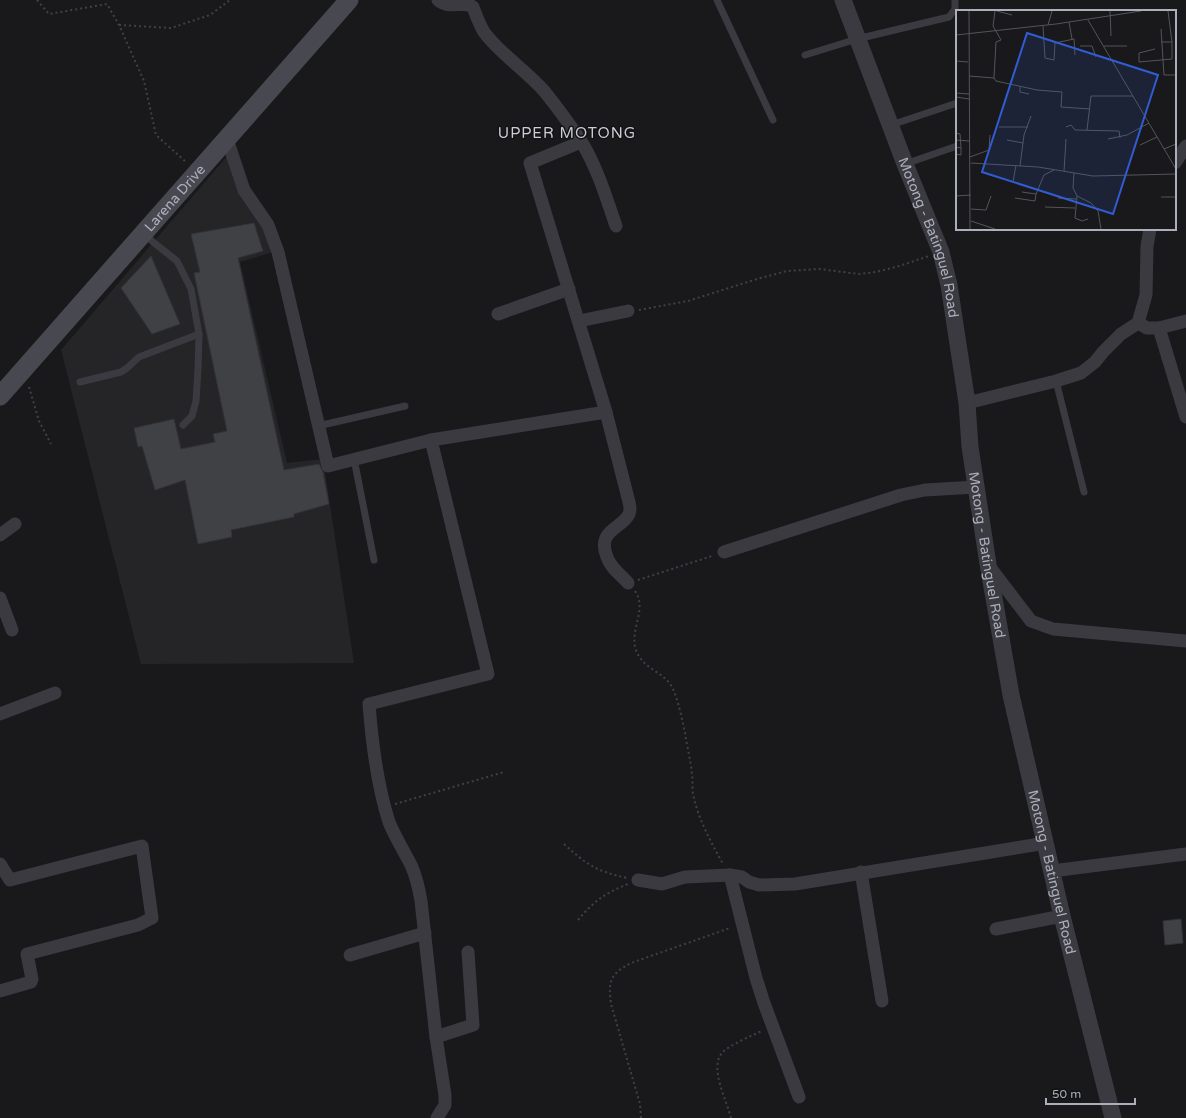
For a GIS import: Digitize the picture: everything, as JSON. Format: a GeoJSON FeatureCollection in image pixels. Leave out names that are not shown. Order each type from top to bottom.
{"type":"FeatureCollection","features":[{"type":"Feature","properties":{"kind":"main road","name":"Larena Drive"},"geometry":{"type":"LineString","coordinates":[[0,396],[349,0]]}},
{"type":"Feature","properties":{"kind":"street"},"geometry":{"type":"LineString","coordinates":[[438,0],[444,4],[450,5],[465,2],[470,3],[484,31],[492,41],[545,92],[581,142],[604,191],[616,226]]}},
{"type":"Feature","properties":{"kind":"street","name":"Motong - Batinguel Road"},"geometry":{"type":"LineString","coordinates":[[843,0],[905,164],[941,252],[949,285],[967,403],[970,447],[976,487],[1011,695],[1062,916],[1112,1118]]}},
{"type":"Feature","properties":{"kind":"street"},"geometry":{"type":"LineString","coordinates":[[227,138],[244,190],[268,225],[278,252],[328,466],[431,440],[606,412]]}},
{"type":"Feature","properties":{"kind":"street"},"geometry":{"type":"LineString","coordinates":[[581,142],[530,163],[606,412],[630,509],[628,516],[612,529],[606,537],[604,548],[607,558],[628,583]]}},
{"type":"Feature","properties":{"kind":"street"},"geometry":{"type":"LineString","coordinates":[[1176,161],[1186,146]]}},
{"type":"Feature","properties":{"kind":"street"},"geometry":{"type":"LineString","coordinates":[[967,403],[1056,381],[1081,373],[1095,362],[1102,352],[1121,334],[1138,323],[1146,294],[1147,246],[1150,230]]}},
{"type":"Feature","properties":{"kind":"street"},"geometry":{"type":"LineString","coordinates":[[498,314],[569,289]]}},
{"type":"Feature","properties":{"kind":"street"},"geometry":{"type":"LineString","coordinates":[[579,321],[628,311]]}},
{"type":"Feature","properties":{"kind":"street"},"geometry":{"type":"LineString","coordinates":[[1138,323],[1147,328],[1159,328],[1186,321]]}},
{"type":"Feature","properties":{"kind":"street"},"geometry":{"type":"LineString","coordinates":[[1159,328],[1186,417]]}},
{"type":"Feature","properties":{"kind":"street"},"geometry":{"type":"LineString","coordinates":[[431,440],[488,674],[369,704],[371,731],[385,806],[395,836],[412,866],[418,884],[421,901],[436,1037],[445,1095],[445,1105],[437,1118]]}},
{"type":"Feature","properties":{"kind":"street"},"geometry":{"type":"LineString","coordinates":[[724,552],[901,495],[925,490],[976,487]]}},
{"type":"Feature","properties":{"kind":"street"},"geometry":{"type":"LineString","coordinates":[[0,535],[15,524]]}},
{"type":"Feature","properties":{"kind":"street"},"geometry":{"type":"LineString","coordinates":[[988,564],[1031,621],[1053,629],[1186,641]]}},
{"type":"Feature","properties":{"kind":"street"},"geometry":{"type":"LineString","coordinates":[[0,598],[12,630]]}},
{"type":"Feature","properties":{"kind":"street"},"geometry":{"type":"LineString","coordinates":[[0,714],[55,693]]}},
{"type":"Feature","properties":{"kind":"street"},"geometry":{"type":"LineString","coordinates":[[638,880],[662,884],[685,877],[730,875],[759,885],[775,885],[815,881],[860,872],[1046,843]]}},
{"type":"Feature","properties":{"kind":"street"},"geometry":{"type":"LineString","coordinates":[[0,864],[10,880],[142,846],[152,918],[138,925],[27,954],[32,979],[31,982],[0,991]]}},
{"type":"Feature","properties":{"kind":"street"},"geometry":{"type":"LineString","coordinates":[[1052,870],[1186,854]]}},
{"type":"Feature","properties":{"kind":"street"},"geometry":{"type":"LineString","coordinates":[[860,872],[882,1001]]}},
{"type":"Feature","properties":{"kind":"street"},"geometry":{"type":"LineString","coordinates":[[730,875],[756,978],[772,1026],[799,1097]]}},
{"type":"Feature","properties":{"kind":"street"},"geometry":{"type":"LineString","coordinates":[[996,929],[1062,916]]}},
{"type":"Feature","properties":{"kind":"street"},"geometry":{"type":"LineString","coordinates":[[350,956],[425,933]]}},
{"type":"Feature","properties":{"kind":"street"},"geometry":{"type":"LineString","coordinates":[[436,1037],[473,1025],[468,952]]}},
{"type":"Feature","properties":{"kind":"lane"},"geometry":{"type":"LineString","coordinates":[[717,0],[772,120]]}},
{"type":"Feature","properties":{"kind":"lane"},"geometry":{"type":"LineString","coordinates":[[805,55],[857,39],[949,17],[955,9],[955,0]]}},
{"type":"Feature","properties":{"kind":"lane"},"geometry":{"type":"LineString","coordinates":[[891,125],[956,103]]}},
{"type":"Feature","properties":{"kind":"lane"},"geometry":{"type":"LineString","coordinates":[[905,164],[956,146]]}},
{"type":"Feature","properties":{"kind":"lane"},"geometry":{"type":"LineString","coordinates":[[144,233],[177,261],[191,289],[199,334],[196,401],[192,416],[183,425]]}},
{"type":"Feature","properties":{"kind":"lane"},"geometry":{"type":"LineString","coordinates":[[80,382],[121,372],[128,368],[139,357],[199,334]]}},
{"type":"Feature","properties":{"kind":"lane"},"geometry":{"type":"LineString","coordinates":[[1056,381],[1084,492]]}},
{"type":"Feature","properties":{"kind":"lane"},"geometry":{"type":"LineString","coordinates":[[318,426],[405,406]]}},
{"type":"Feature","properties":{"kind":"lane"},"geometry":{"type":"LineString","coordinates":[[354,459],[374,560]]}},
{"type":"Feature","properties":{"kind":"path"},"geometry":{"type":"LineString","coordinates":[[37,0],[49,14],[108,4],[144,81],[156,135],[198,172]]}},
{"type":"Feature","properties":{"kind":"path"},"geometry":{"type":"LineString","coordinates":[[119,25],[171,28],[210,15],[230,0]]}},
{"type":"Feature","properties":{"kind":"path"},"geometry":{"type":"LineString","coordinates":[[628,311],[688,301],[786,271],[819,269],[859,274],[876,272],[941,252]]}},
{"type":"Feature","properties":{"kind":"path"},"geometry":{"type":"LineString","coordinates":[[24,370],[39,421],[51,444]]}},
{"type":"Feature","properties":{"kind":"path"},"geometry":{"type":"LineString","coordinates":[[724,552],[628,583],[634,589],[641,602],[635,630],[635,647],[640,658],[649,668],[661,675],[672,686],[677,697],[690,762],[696,808],[715,849],[730,875]]}},
{"type":"Feature","properties":{"kind":"path"},"geometry":{"type":"LineString","coordinates":[[385,806],[504,772]]}},
{"type":"Feature","properties":{"kind":"path"},"geometry":{"type":"LineString","coordinates":[[564,844],[578,857],[594,868],[609,874],[638,880]]}},
{"type":"Feature","properties":{"kind":"path"},"geometry":{"type":"LineString","coordinates":[[578,920],[600,897],[638,880]]}},
{"type":"Feature","properties":{"kind":"path"},"geometry":{"type":"LineString","coordinates":[[641,1118],[640,1104],[611,1004],[609,989],[612,977],[620,969],[631,963],[692,940],[742,924]]}},
{"type":"Feature","properties":{"kind":"path"},"geometry":{"type":"LineString","coordinates":[[731,1118],[717,1071],[718,1060],[722,1052],[772,1026]]}},
{"type":"Feature","properties":{"kind":"shaded area"},"geometry":{"type":"Polygon","coordinates":[[[228,155],[243,200],[260,220],[273,252],[240,262],[287,463],[323,459],[354,663],[141,664],[61,350],[228,155]]]}},
{"type":"Feature","properties":{"kind":"building"},"geometry":{"type":"Polygon","coordinates":[[[254,223],[263,251],[238,258],[284,470],[319,464],[323,472],[329,504],[294,514],[294,517],[231,530],[232,537],[198,544],[185,480],[155,490],[142,446],[138,447],[134,428],[174,419],[181,449],[215,442],[213,434],[227,431],[194,273],[200,272],[191,234],[254,223]]]}},
{"type":"Feature","properties":{"kind":"building"},"geometry":{"type":"Polygon","coordinates":[[[151,256],[180,324],[152,334],[121,288],[151,256]]]}},
{"type":"Feature","properties":{"kind":"building"},"geometry":{"type":"Polygon","coordinates":[[[1181,919],[1183,943],[1165,945],[1163,921],[1181,919]]]}},
{"type":"Feature","properties":{"kind":"district","name":"UPPER MOTONG"},"geometry":{"type":"Point","coordinates":[567,133]}}]}
